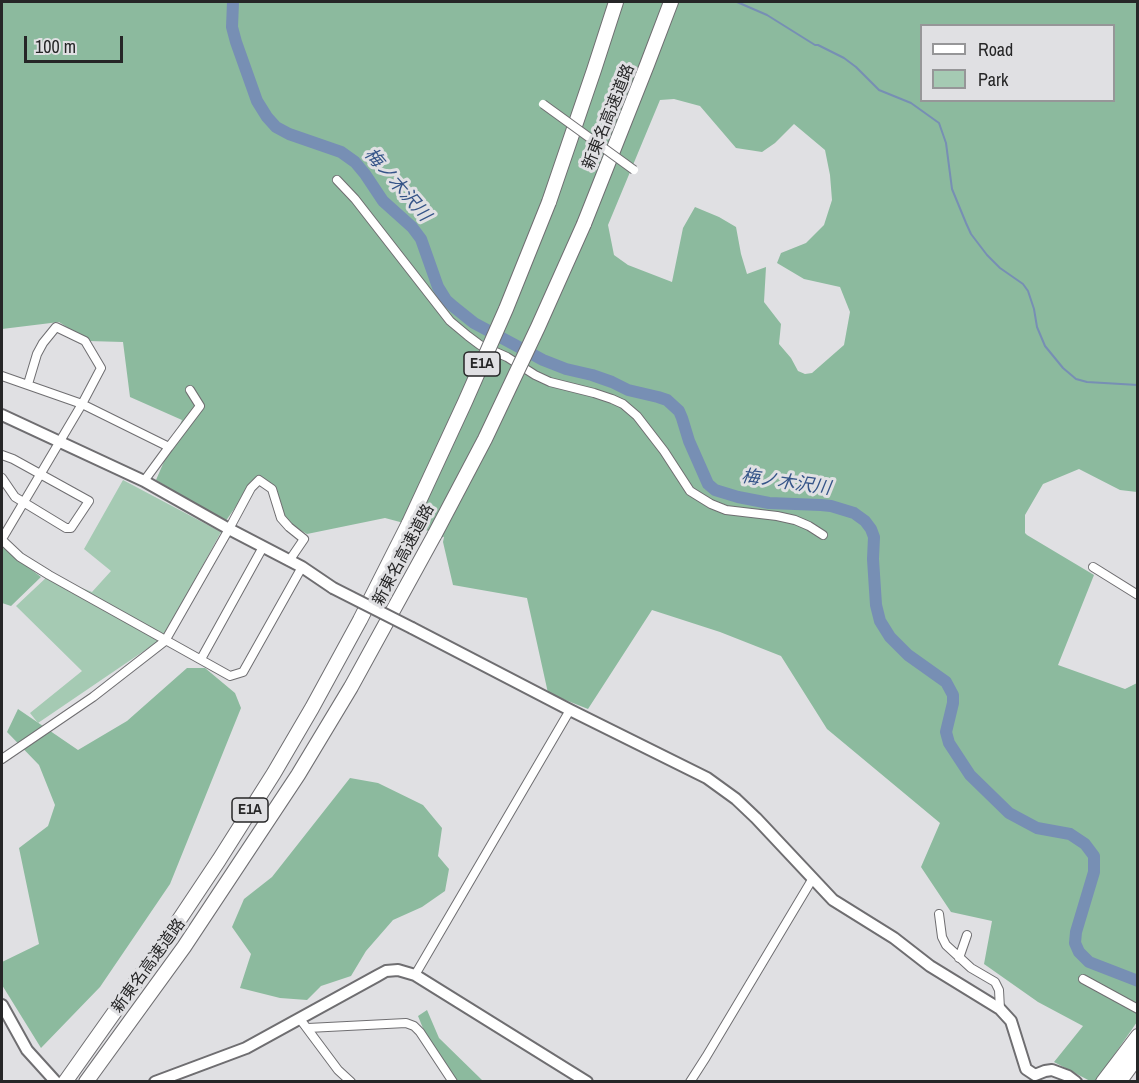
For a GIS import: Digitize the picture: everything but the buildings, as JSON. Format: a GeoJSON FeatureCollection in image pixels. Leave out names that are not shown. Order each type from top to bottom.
{"type":"FeatureCollection","features":[{"type":"Feature","properties":{"kind":"highway","name":"新東名高速道路"},"geometry":{"type":"LineString","coordinates":[[65,1082],[167,938],[268,783],[355,629],[409,523],[488,351],[549,201],[616,2]]}},
{"type":"Feature","properties":{"kind":"highway","name":"新東名高速道路"},"geometry":{"type":"LineString","coordinates":[[86,1082],[184,947],[298,775],[351,687],[435,534],[485,439],[584,224],[671,2]]}},
{"type":"Feature","properties":{"kind":"highway"},"geometry":{"type":"LineString","coordinates":[[1103,1082],[1135,1039]]}},
{"type":"Feature","properties":{"kind":"highway"},"geometry":{"type":"LineString","coordinates":[[1119,1082],[1137,1056]]}},
{"type":"Feature","properties":{"kind":"street"},"geometry":{"type":"LineString","coordinates":[[543,104],[634,170]]}},
{"type":"Feature","properties":{"kind":"street"},"geometry":{"type":"LineString","coordinates":[[337,180],[355,199],[450,321],[480,345],[507,357],[550,382],[594,393],[623,404],[637,417],[664,451],[690,491],[711,504],[736,512],[795,520],[823,535]]}},
{"type":"Feature","properties":{"kind":"street"},"geometry":{"type":"LineString","coordinates":[[28,384],[37,354],[56,327],[85,341],[101,368],[2,539],[20,557],[230,676],[243,672],[302,567]]}},
{"type":"Feature","properties":{"kind":"street"},"geometry":{"type":"LineString","coordinates":[[2,376],[82,404],[169,447]]}},
{"type":"Feature","properties":{"kind":"street"},"geometry":{"type":"LineString","coordinates":[[144,481],[200,406],[190,390]]}},
{"type":"Feature","properties":{"kind":"street"},"geometry":{"type":"LineString","coordinates":[[2,415],[144,481],[302,567],[333,588],[707,778],[736,799],[756,818],[833,900],[894,938],[930,966],[1000,1009],[1011,1021],[1026,1069],[1035,1078],[1045,1071],[1052,1070],[1076,1082]]}},
{"type":"Feature","properties":{"kind":"street"},"geometry":{"type":"LineString","coordinates":[[2,455],[89,501],[71,528],[66,528],[15,497],[2,478]]}},
{"type":"Feature","properties":{"kind":"street"},"geometry":{"type":"LineString","coordinates":[[2,759],[93,697],[165,641],[251,488],[259,480],[272,489],[281,518],[304,538],[290,561]]}},
{"type":"Feature","properties":{"kind":"street"},"geometry":{"type":"LineString","coordinates":[[201,658],[263,547]]}},
{"type":"Feature","properties":{"kind":"street"},"geometry":{"type":"LineString","coordinates":[[1093,567],[1137,595]]}},
{"type":"Feature","properties":{"kind":"street"},"geometry":{"type":"LineString","coordinates":[[414,975],[570,710]]}},
{"type":"Feature","properties":{"kind":"street"},"geometry":{"type":"LineString","coordinates":[[690,1082],[813,878]]}},
{"type":"Feature","properties":{"kind":"street"},"geometry":{"type":"LineString","coordinates":[[939,914],[942,937],[946,945],[971,968],[995,982],[999,990],[1000,1009]]}},
{"type":"Feature","properties":{"kind":"street"},"geometry":{"type":"LineString","coordinates":[[960,958],[967,935]]}},
{"type":"Feature","properties":{"kind":"street"},"geometry":{"type":"LineString","coordinates":[[155,1082],[246,1048],[386,971],[398,970],[414,975],[587,1082]]}},
{"type":"Feature","properties":{"kind":"street"},"geometry":{"type":"LineString","coordinates":[[1083,979],[1137,1010]]}},
{"type":"Feature","properties":{"kind":"street"},"geometry":{"type":"LineString","coordinates":[[2,1005],[27,1050],[56,1082]]}},
{"type":"Feature","properties":{"kind":"street"},"geometry":{"type":"LineString","coordinates":[[300,1019],[338,1070],[351,1082]]}},
{"type":"Feature","properties":{"kind":"street"},"geometry":{"type":"LineString","coordinates":[[308,1028],[406,1023],[414,1026],[420,1032],[453,1082]]}},
{"type":"Feature","properties":{"kind":"green space"},"geometry":{"type":"Polygon","coordinates":[[[2,2],[1137,2],[1137,492],[1120,490],[1079,469],[1043,484],[1025,515],[1025,533],[1094,575],[1058,665],[1125,689],[1137,683],[1137,1022],[1096,1081],[1090,1081],[1054,1062],[1083,1026],[1038,1002],[984,964],[992,921],[951,912],[921,867],[940,823],[827,729],[781,656],[720,632],[652,610],[588,709],[548,693],[527,598],[453,585],[443,542],[444,537],[385,518],[307,534],[279,518],[272,489],[256,478],[225,522],[156,480],[182,420],[130,397],[123,342],[88,341],[59,322],[2,329],[2,2]],[[674,99],[660,100],[608,225],[614,255],[628,265],[672,282],[683,228],[695,207],[736,227],[747,274],[766,267],[764,302],[781,324],[779,344],[798,371],[805,374],[812,373],[844,345],[850,312],[840,287],[804,279],[777,263],[781,253],[806,243],[824,225],[832,200],[825,150],[794,124],[762,152],[736,148],[700,106],[674,99]]]}},
{"type":"Feature","properties":{"kind":"green space"},"geometry":{"type":"Polygon","coordinates":[[[123,480],[221,532],[163,638],[38,723],[30,713],[82,671],[16,606],[49,575],[92,592],[111,571],[84,549],[123,480]]]}},
{"type":"Feature","properties":{"kind":"green space"},"geometry":{"type":"Polygon","coordinates":[[[2,547],[41,577],[11,606],[2,603],[2,547]]]}},
{"type":"Feature","properties":{"kind":"green space"},"geometry":{"type":"Polygon","coordinates":[[[187,668],[205,668],[235,693],[241,708],[170,884],[100,987],[41,1048],[2,985],[2,962],[39,944],[19,848],[48,826],[55,805],[39,765],[7,732],[18,709],[78,750],[127,721],[187,668]]]}},
{"type":"Feature","properties":{"kind":"green space"},"geometry":{"type":"Polygon","coordinates":[[[350,778],[378,783],[423,805],[442,828],[438,856],[449,869],[445,891],[422,907],[393,920],[366,951],[351,976],[321,986],[307,1000],[280,998],[240,988],[251,954],[232,927],[244,899],[272,877],[350,778]]]}},
{"type":"Feature","properties":{"kind":"green space"},"geometry":{"type":"Polygon","coordinates":[[[427,1010],[439,1038],[483,1081],[457,1081],[427,1038],[418,1016],[427,1010]]]}},
{"type":"Feature","properties":{"kind":"waterway","name":"梅ノ木沢川"},"geometry":{"type":"LineString","coordinates":[[233,2],[232,27],[236,42],[257,101],[267,117],[276,127],[289,134],[341,152],[355,162],[383,201],[412,227],[421,239],[438,287],[446,300],[454,307],[474,323],[543,360],[612,382],[628,390],[667,400],[679,411],[708,484],[715,490],[769,503],[831,506],[854,513],[865,521],[874,537],[876,605],[880,621],[890,637],[908,655],[946,682],[953,695],[946,732],[949,743],[970,775],[1009,813],[1037,828],[1070,834],[1085,844],[1094,856],[1094,872],[1076,932],[1075,943],[1079,952],[1089,962],[1138,981]]}},
{"type":"Feature","properties":{"kind":"waterway"},"geometry":{"type":"LineString","coordinates":[[737,2],[767,15],[815,45],[844,58],[879,90],[911,103],[939,123],[946,143],[952,189],[971,234],[987,255],[1000,268],[1023,284],[1028,291],[1037,327],[1045,346],[1063,368],[1076,379],[1087,382],[1138,385]]}}]}
